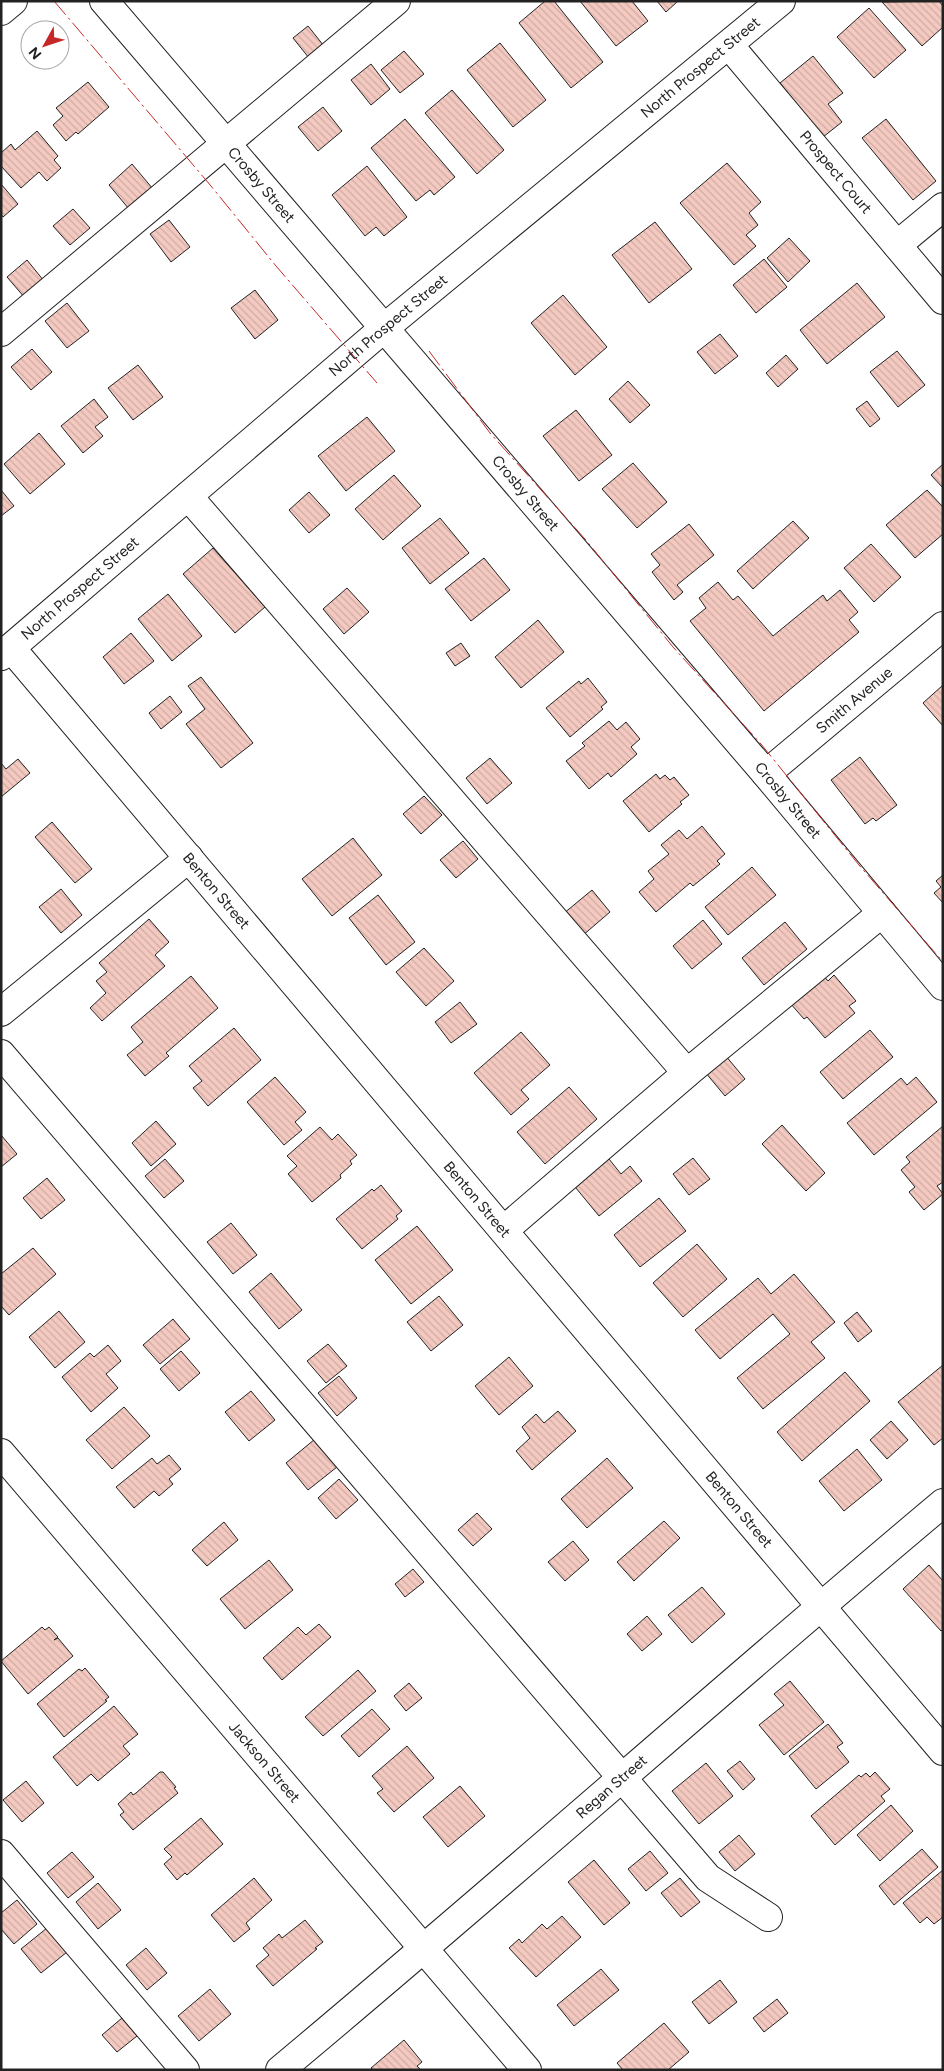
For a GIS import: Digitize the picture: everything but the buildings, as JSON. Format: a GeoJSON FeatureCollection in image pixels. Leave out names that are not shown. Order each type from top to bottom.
{"type":"FeatureCollection","features":[{"type":"Feature","properties":{"kind":"street"},"geometry":{"type":"LineString","coordinates":[[1,11],[13,1]]}},
{"type":"Feature","properties":{"kind":"street","name":"Crosby Street"},"geometry":{"type":"LineString","coordinates":[[104,1],[766,774],[943,986]]}},
{"type":"Feature","properties":{"kind":"street"},"geometry":{"type":"LineString","coordinates":[[1,332],[396,1]]}},
{"type":"Feature","properties":{"kind":"street","name":"North Prospect Street"},"geometry":{"type":"LineString","coordinates":[[6,652],[383,329],[781,1]]}},
{"type":"Feature","properties":{"kind":"street","name":"Prospect Court"},"geometry":{"type":"LineString","coordinates":[[729,45],[943,300]]}},
{"type":"Feature","properties":{"kind":"street"},"geometry":{"type":"LineString","coordinates":[[897,245],[943,207]]}},
{"type":"Feature","properties":{"kind":"street"},"geometry":{"type":"LineString","coordinates":[[188,496],[687,1073]]}},
{"type":"Feature","properties":{"kind":"street","name":"Smith Avenue"},"geometry":{"type":"LineString","coordinates":[[766,774],[943,626]]}},
{"type":"Feature","properties":{"kind":"street","name":"Benton Street"},"geometry":{"type":"LineString","coordinates":[[6,652],[189,858],[943,1751]]}},
{"type":"Feature","properties":{"kind":"street"},"geometry":{"type":"LineString","coordinates":[[1,1012],[189,858]]}},
{"type":"Feature","properties":{"kind":"street"},"geometry":{"type":"LineString","coordinates":[[504,1230],[687,1073],[882,913]]}},
{"type":"Feature","properties":{"kind":"street"},"geometry":{"type":"LineString","coordinates":[[1,1054],[621,1779],[708,1878],[768,1917]]}},
{"type":"Feature","properties":{"kind":"street","name":"Jackson Street"},"geometry":{"type":"LineString","coordinates":[[1,1454],[528,2070]]}},
{"type":"Feature","properties":{"kind":"street","name":"Regan Street"},"geometry":{"type":"LineString","coordinates":[[280,2070],[424,1950],[820,1606],[943,1503]]}},
{"type":"Feature","properties":{"kind":"street"},"geometry":{"type":"LineString","coordinates":[[1,1854],[184,2070]]}},
{"type":"Feature","properties":{"kind":"power"},"geometry":{"type":"LineString","coordinates":[[54,1],[211,186],[276,266],[377,383]]}},
{"type":"Feature","properties":{"kind":"power"},"geometry":{"type":"LineString","coordinates":[[429,351],[490,433],[585,539],[673,647],[761,744],[859,865],[943,962]]}}]}
